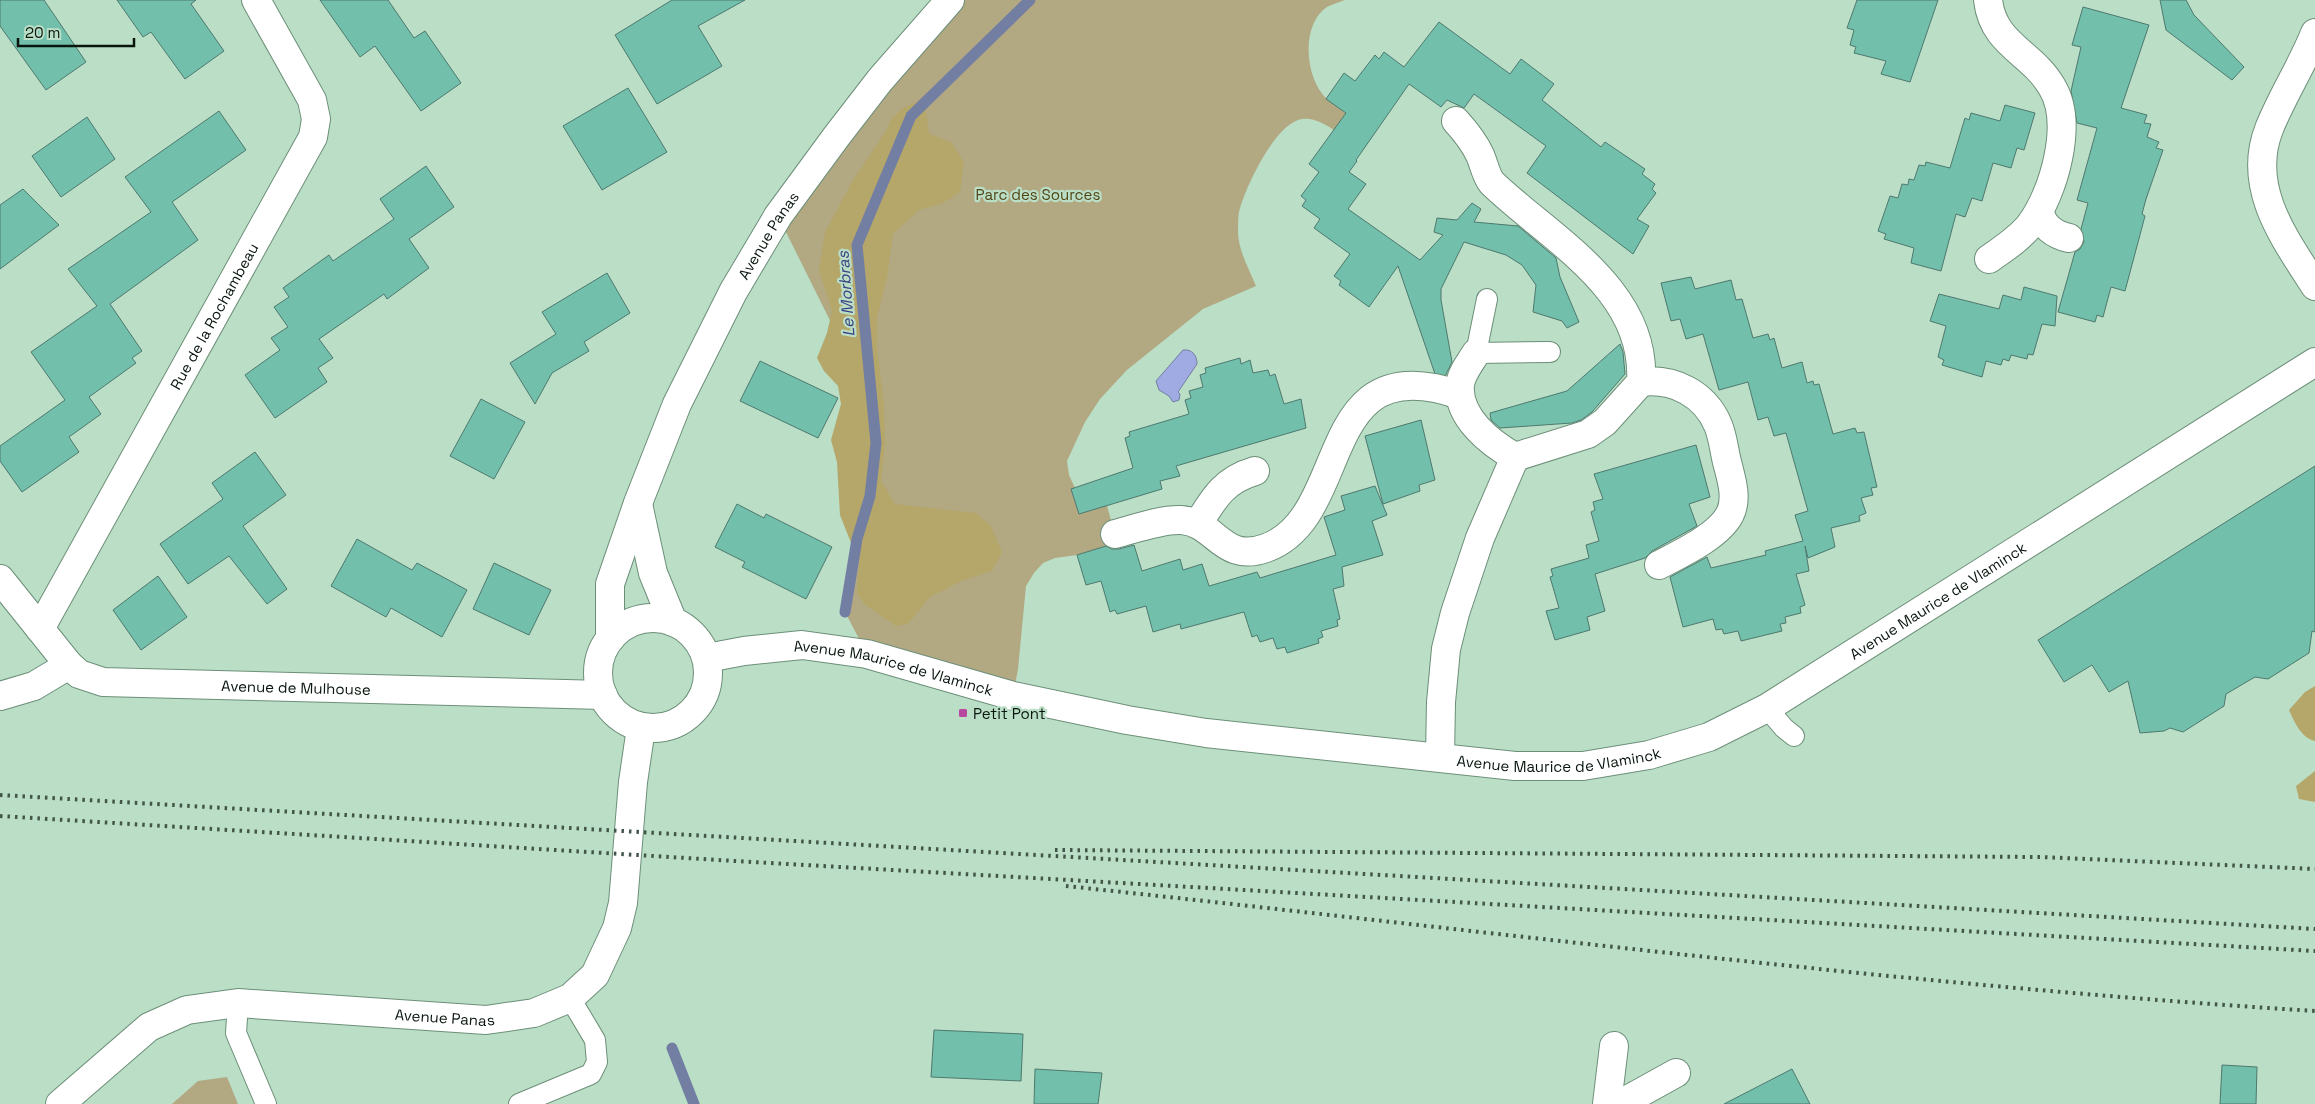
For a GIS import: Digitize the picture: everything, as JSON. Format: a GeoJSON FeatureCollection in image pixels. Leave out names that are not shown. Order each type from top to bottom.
{"type":"FeatureCollection","features":[{"type":"Feature","properties":{"kind":"street","name":"Rue de la Rochambeau"},"geometry":{"type":"LineString","coordinates":[[40,629],[313,137],[316,119],[312,100],[256,0]]}},
{"type":"Feature","properties":{"kind":"street","name":"Avenue Panas"},"geometry":{"type":"LineString","coordinates":[[610,639],[610,584],[638,502],[665,432],[701,354],[733,292],[778,216],[880,80],[950,0]]}},
{"type":"Feature","properties":{"kind":"street"},"geometry":{"type":"LineString","coordinates":[[1988,0],[1990,15],[1999,33],[2052,86],[2060,102],[2062,133],[2054,171],[2040,210],[2029,226],[2011,244],[1989,259]]}},
{"type":"Feature","properties":{"kind":"street"},"geometry":{"type":"LineString","coordinates":[[2315,33],[2270,127],[2262,154],[2262,180],[2268,205],[2278,228],[2315,286]]}},
{"type":"Feature","properties":{"kind":"street"},"geometry":{"type":"LineString","coordinates":[[1456,121],[1474,144],[1490,181],[1586,266],[1616,298],[1624,310],[1637,339],[1641,354],[1641,382]]}},
{"type":"Feature","properties":{"kind":"street"},"geometry":{"type":"LineString","coordinates":[[2040,210],[2040,216],[2047,227],[2068,238]]}},
{"type":"Feature","properties":{"kind":"street"},"geometry":{"type":"LineString","coordinates":[[1476,353],[1460,383],[1460,395],[1464,408],[1480,431],[1502,450],[1515,457],[1588,434],[1605,422],[1641,382],[1654,380],[1668,382],[1688,391],[1707,405],[1718,426],[1733,491],[1732,509],[1722,524],[1691,547],[1659,565]]}},
{"type":"Feature","properties":{"kind":"street","name":"Avenue Maurice de Vlaminck"},"geometry":{"type":"LineString","coordinates":[[706,658],[744,651],[802,645],[866,654],[1013,696],[1126,720],[1206,733],[1515,766],[1583,766],[1649,755],[1709,737],[1767,708],[2315,362]]}},
{"type":"Feature","properties":{"kind":"street"},"geometry":{"type":"LineString","coordinates":[[1115,534],[1172,520],[1182,520],[1198,524],[1219,541],[1235,550],[1256,551],[1272,545],[1294,530],[1309,510],[1346,427],[1366,404],[1388,391],[1411,386],[1433,387],[1460,395]]}},
{"type":"Feature","properties":{"kind":"street"},"geometry":{"type":"LineString","coordinates":[[1440,757],[1441,702],[1446,649],[1455,613],[1480,538],[1515,457]]}},
{"type":"Feature","properties":{"kind":"street"},"geometry":{"type":"LineString","coordinates":[[1198,524],[1214,499],[1230,482],[1255,471]]}},
{"type":"Feature","properties":{"kind":"street"},"geometry":{"type":"LineString","coordinates":[[638,502],[653,573],[673,622]]}},
{"type":"Feature","properties":{"kind":"street","name":"Avenue de Mulhouse"},"geometry":{"type":"LineString","coordinates":[[0,579],[70,665],[79,674],[103,682],[603,695]]}},
{"type":"Feature","properties":{"kind":"street"},"geometry":{"type":"LineString","coordinates":[[654,618],[673,622],[691,632],[706,658],[708,677],[703,695],[695,709],[680,721],[662,727],[641,728],[618,716],[603,695],[598,677],[601,656],[610,639],[624,626],[635,621],[654,618]]}},
{"type":"Feature","properties":{"kind":"street"},"geometry":{"type":"LineString","coordinates":[[0,696],[34,686],[70,665]]}},
{"type":"Feature","properties":{"kind":"street","name":"Avenue Panas"},"geometry":{"type":"LineString","coordinates":[[60,1104],[149,1027],[186,1010],[238,1003],[486,1020],[534,1013],[570,998],[595,975],[617,928],[624,903],[633,782],[641,728]]}},
{"type":"Feature","properties":{"kind":"street"},"geometry":{"type":"LineString","coordinates":[[1607,1104],[1614,1046]]}},
{"type":"Feature","properties":{"kind":"street"},"geometry":{"type":"LineString","coordinates":[[1620,1104],[1676,1074]]}},
{"type":"Feature","properties":{"kind":"lane"},"geometry":{"type":"LineString","coordinates":[[1487,298],[1476,353],[1550,352]]}},
{"type":"Feature","properties":{"kind":"lane"},"geometry":{"type":"LineString","coordinates":[[1767,708],[1784,728],[1794,736]]}},
{"type":"Feature","properties":{"kind":"lane"},"geometry":{"type":"LineString","coordinates":[[519,1104],[591,1074],[597,1062],[595,1040],[570,998]]}},
{"type":"Feature","properties":{"kind":"lane"},"geometry":{"type":"LineString","coordinates":[[238,1003],[236,1033],[266,1104]]}},
{"type":"Feature","properties":{"kind":"green space","name":"Parc des Sources"},"geometry":{"type":"Polygon","coordinates":[[[950,0],[1345,0],[1327,7],[1318,15],[1309,39],[1309,52],[1310,66],[1320,90],[1329,101],[1346,113],[1334,130],[1323,123],[1310,119],[1302,119],[1292,123],[1272,144],[1263,158],[1254,173],[1242,201],[1238,217],[1238,238],[1244,259],[1256,286],[1203,309],[1127,370],[1100,399],[1085,422],[1067,461],[1069,475],[1074,486],[1081,493],[1105,499],[1115,534],[1114,544],[1077,555],[1055,558],[1043,563],[1034,573],[1026,586],[1018,669],[1013,696],[867,654],[845,612],[857,539],[873,407],[778,216],[950,0]]]}},
{"type":"Feature","properties":{"kind":"green space"},"geometry":{"type":"Polygon","coordinates":[[[227,1077],[238,1104],[172,1104],[198,1081],[227,1077]]]}},
{"type":"Feature","properties":{"kind":"shaded area"},"geometry":{"type":"Polygon","coordinates":[[[919,101],[926,111],[929,134],[951,142],[964,162],[960,192],[941,204],[919,210],[893,234],[887,278],[877,317],[877,348],[884,405],[885,443],[881,481],[895,504],[976,513],[991,526],[1002,552],[992,571],[961,581],[930,597],[908,624],[896,626],[864,604],[857,593],[859,563],[840,515],[837,462],[831,440],[841,404],[838,386],[824,371],[817,358],[827,333],[832,311],[819,271],[825,232],[853,180],[886,131],[892,118],[903,108],[919,101]]]}},
{"type":"Feature","properties":{"kind":"shaded area"},"geometry":{"type":"Polygon","coordinates":[[[2315,686],[2315,741],[2302,733],[2289,710],[2305,692],[2315,686]]]}},
{"type":"Feature","properties":{"kind":"shaded area"},"geometry":{"type":"Polygon","coordinates":[[[2315,771],[2315,802],[2299,799],[2296,786],[2315,771]]]}},
{"type":"Feature","properties":{"kind":"water"},"geometry":{"type":"Polygon","coordinates":[[[1183,350],[1193,353],[1197,364],[1178,392],[1180,394],[1179,400],[1173,402],[1169,396],[1159,390],[1156,381],[1183,350]]]}},
{"type":"Feature","properties":{"kind":"building"},"geometry":{"type":"Polygon","coordinates":[[[0,0],[44,0],[86,62],[46,90],[0,26],[0,0]]]}},
{"type":"Feature","properties":{"kind":"building"},"geometry":{"type":"Polygon","coordinates":[[[117,0],[196,0],[191,4],[224,51],[185,79],[151,32],[143,37],[117,0]]]}},
{"type":"Feature","properties":{"kind":"building"},"geometry":{"type":"Polygon","coordinates":[[[320,0],[388,0],[414,38],[425,31],[461,83],[421,111],[375,46],[360,57],[320,0]]]}},
{"type":"Feature","properties":{"kind":"building"},"geometry":{"type":"Polygon","coordinates":[[[672,0],[745,0],[698,26],[722,66],[657,104],[615,35],[672,0]]]}},
{"type":"Feature","properties":{"kind":"building"},"geometry":{"type":"Polygon","coordinates":[[[1857,0],[1938,0],[1910,82],[1881,74],[1886,61],[1854,53],[1856,47],[1850,45],[1854,30],[1847,28],[1857,0]]]}},
{"type":"Feature","properties":{"kind":"building"},"geometry":{"type":"Polygon","coordinates":[[[2160,0],[2186,0],[2194,15],[2244,67],[2232,80],[2166,30],[2160,0]]]}},
{"type":"Feature","properties":{"kind":"building"},"geometry":{"type":"Polygon","coordinates":[[[2083,7],[2149,25],[2121,108],[2147,115],[2144,123],[2151,124],[2147,137],[2159,142],[2156,148],[2163,150],[2146,199],[2142,214],[2145,216],[2125,291],[2111,287],[2103,317],[2097,315],[2095,322],[2058,312],[2075,252],[2080,249],[2084,242],[2081,229],[2088,203],[2077,200],[2097,128],[2077,123],[2071,91],[2081,47],[2072,45],[2083,7]]]}},
{"type":"Feature","properties":{"kind":"building"},"geometry":{"type":"Polygon","coordinates":[[[1439,22],[1510,74],[1521,59],[1554,84],[1542,100],[1601,147],[1605,142],[1645,169],[1642,174],[1655,184],[1652,189],[1656,193],[1637,219],[1649,226],[1633,254],[1527,173],[1546,146],[1474,94],[1464,108],[1447,100],[1441,107],[1409,84],[1349,172],[1366,184],[1348,209],[1420,260],[1443,235],[1434,232],[1437,218],[1457,220],[1472,203],[1481,209],[1474,222],[1518,226],[1556,258],[1560,277],[1579,322],[1567,328],[1562,321],[1533,312],[1536,285],[1522,265],[1506,255],[1464,242],[1441,289],[1441,300],[1452,362],[1445,376],[1435,374],[1398,266],[1369,307],[1339,285],[1341,281],[1334,276],[1350,254],[1314,228],[1320,219],[1302,206],[1306,200],[1301,196],[1319,172],[1309,164],[1346,113],[1326,99],[1344,73],[1355,81],[1375,55],[1379,59],[1384,52],[1404,67],[1439,22]]]}},
{"type":"Feature","properties":{"kind":"building"},"geometry":{"type":"Polygon","coordinates":[[[628,88],[667,152],[602,190],[563,126],[628,88]]]}},
{"type":"Feature","properties":{"kind":"building"},"geometry":{"type":"Polygon","coordinates":[[[2005,105],[2035,113],[2024,150],[2017,148],[2011,168],[1993,163],[1982,201],[1972,198],[1965,217],[1956,214],[1941,271],[1911,263],[1914,248],[1884,239],[1886,234],[1878,231],[1890,196],[1898,198],[1902,184],[1908,185],[1909,179],[1914,180],[1919,165],[1925,166],[1926,162],[1950,168],[1965,118],[1969,120],[1971,113],[2000,121],[2005,105]]]}},
{"type":"Feature","properties":{"kind":"building"},"geometry":{"type":"Polygon","coordinates":[[[219,111],[246,150],[172,202],[198,240],[110,304],[142,351],[132,358],[136,363],[89,397],[101,414],[69,437],[79,452],[22,492],[0,461],[0,446],[65,400],[31,352],[97,306],[68,269],[151,212],[125,177],[219,111]]]}},
{"type":"Feature","properties":{"kind":"building"},"geometry":{"type":"Polygon","coordinates":[[[87,117],[115,159],[61,197],[32,156],[87,117]]]}},
{"type":"Feature","properties":{"kind":"building"},"geometry":{"type":"Polygon","coordinates":[[[426,166],[454,207],[409,239],[429,268],[387,299],[384,294],[319,339],[333,358],[318,368],[327,382],[275,418],[245,375],[280,350],[271,338],[288,327],[274,307],[289,297],[283,288],[329,255],[333,261],[394,219],[380,199],[426,166]]]}},
{"type":"Feature","properties":{"kind":"building"},"geometry":{"type":"Polygon","coordinates":[[[23,189],[59,225],[0,269],[0,205],[23,189]]]}},
{"type":"Feature","properties":{"kind":"building"},"geometry":{"type":"Polygon","coordinates":[[[607,273],[630,313],[584,342],[589,351],[552,373],[535,404],[510,363],[556,334],[542,312],[607,273]]]}},
{"type":"Feature","properties":{"kind":"building"},"geometry":{"type":"Polygon","coordinates":[[[1691,277],[1695,289],[1731,280],[1736,300],[1742,299],[1753,338],[1768,334],[1770,340],[1774,338],[1782,368],[1802,362],[1807,383],[1813,381],[1814,385],[1819,384],[1833,434],[1855,428],[1857,433],[1864,432],[1877,487],[1871,488],[1873,495],[1861,498],[1866,513],[1859,516],[1860,521],[1831,528],[1835,547],[1808,558],[1805,546],[1809,571],[1796,574],[1805,605],[1800,607],[1801,613],[1785,617],[1786,623],[1780,624],[1782,631],[1741,641],[1738,631],[1724,634],[1722,629],[1716,630],[1713,619],[1683,627],[1670,577],[1707,557],[1711,568],[1766,555],[1765,551],[1803,541],[1795,515],[1808,511],[1786,433],[1774,436],[1768,417],[1758,420],[1748,382],[1719,390],[1703,334],[1686,339],[1680,319],[1671,321],[1661,283],[1691,277]]]}},
{"type":"Feature","properties":{"kind":"building"},"geometry":{"type":"Polygon","coordinates":[[[2024,287],[2057,296],[2055,326],[2042,324],[2033,355],[2028,354],[2027,359],[2011,355],[2009,361],[2003,359],[2001,365],[1986,361],[1982,377],[1942,365],[1944,360],[1938,357],[1946,326],[1930,321],[1939,294],[1999,309],[2003,295],[2021,300],[2024,287]]]}},
{"type":"Feature","properties":{"kind":"building"},"geometry":{"type":"Polygon","coordinates":[[[1620,344],[1623,352],[1625,374],[1592,412],[1581,420],[1572,423],[1500,428],[1491,420],[1490,413],[1567,391],[1620,344]]]}},
{"type":"Feature","properties":{"kind":"building"},"geometry":{"type":"Polygon","coordinates":[[[1240,358],[1241,364],[1250,360],[1253,373],[1268,370],[1270,376],[1275,374],[1284,404],[1301,399],[1306,428],[1176,466],[1180,476],[1160,481],[1162,489],[1079,514],[1071,489],[1133,468],[1125,438],[1130,436],[1129,432],[1189,414],[1185,400],[1191,398],[1189,391],[1203,387],[1200,375],[1206,373],[1205,368],[1240,358]]]}},
{"type":"Feature","properties":{"kind":"building"},"geometry":{"type":"Polygon","coordinates":[[[760,361],[838,398],[818,438],[740,401],[760,361]]]}},
{"type":"Feature","properties":{"kind":"building"},"geometry":{"type":"Polygon","coordinates":[[[481,399],[525,422],[494,479],[450,456],[481,399]]]}},
{"type":"Feature","properties":{"kind":"building"},"geometry":{"type":"Polygon","coordinates":[[[1421,420],[1435,480],[1419,485],[1420,491],[1383,504],[1365,436],[1421,420]]]}},
{"type":"Feature","properties":{"kind":"building"},"geometry":{"type":"Polygon","coordinates":[[[1696,445],[1710,497],[1689,504],[1697,526],[1652,551],[1645,558],[1595,574],[1605,611],[1587,617],[1590,630],[1555,640],[1546,611],[1559,608],[1550,577],[1553,576],[1551,569],[1589,558],[1586,545],[1599,541],[1591,512],[1595,510],[1593,502],[1603,499],[1594,474],[1696,445]]]}},
{"type":"Feature","properties":{"kind":"building"},"geometry":{"type":"Polygon","coordinates":[[[255,452],[286,495],[243,526],[287,589],[267,604],[229,556],[188,584],[160,544],[223,499],[212,483],[255,452]]]}},
{"type":"Feature","properties":{"kind":"building"},"geometry":{"type":"Polygon","coordinates":[[[2315,466],[2315,632],[2312,631],[2309,653],[2268,679],[2255,677],[2226,694],[2224,706],[2183,732],[2170,728],[2164,731],[2140,733],[2128,681],[2109,692],[2092,665],[2064,682],[2038,640],[2315,466]]]}},
{"type":"Feature","properties":{"kind":"building"},"geometry":{"type":"Polygon","coordinates":[[[1375,486],[1387,515],[1372,521],[1383,555],[1342,567],[1344,586],[1333,589],[1340,619],[1337,620],[1338,626],[1321,631],[1323,637],[1318,639],[1319,643],[1287,653],[1285,647],[1277,649],[1273,638],[1260,642],[1257,635],[1252,637],[1244,612],[1181,629],[1180,624],[1153,632],[1146,606],[1117,614],[1115,610],[1110,612],[1101,581],[1086,585],[1077,555],[1106,546],[1112,549],[1119,549],[1134,545],[1142,571],[1180,559],[1183,570],[1202,564],[1209,586],[1257,572],[1260,578],[1336,555],[1324,517],[1345,510],[1341,496],[1375,486]]]}},
{"type":"Feature","properties":{"kind":"building"},"geometry":{"type":"Polygon","coordinates":[[[737,504],[764,518],[766,514],[832,547],[806,599],[742,567],[745,562],[715,547],[737,504]]]}},
{"type":"Feature","properties":{"kind":"building"},"geometry":{"type":"Polygon","coordinates":[[[357,539],[412,570],[417,563],[467,590],[442,637],[391,608],[386,617],[331,586],[357,539]]]}},
{"type":"Feature","properties":{"kind":"building"},"geometry":{"type":"Polygon","coordinates":[[[494,563],[551,590],[529,635],[473,609],[494,563]]]}},
{"type":"Feature","properties":{"kind":"building"},"geometry":{"type":"Polygon","coordinates":[[[158,576],[187,617],[141,650],[113,610],[158,576]]]}},
{"type":"Feature","properties":{"kind":"building"},"geometry":{"type":"Polygon","coordinates":[[[934,1030],[1023,1034],[1021,1081],[931,1077],[934,1030]]]}},
{"type":"Feature","properties":{"kind":"building"},"geometry":{"type":"Polygon","coordinates":[[[2222,1065],[2257,1067],[2256,1104],[2220,1104],[2222,1065]]]}},
{"type":"Feature","properties":{"kind":"building"},"geometry":{"type":"Polygon","coordinates":[[[1035,1069],[1102,1073],[1098,1104],[1034,1104],[1035,1069]]]}},
{"type":"Feature","properties":{"kind":"building"},"geometry":{"type":"Polygon","coordinates":[[[1792,1069],[1810,1104],[1724,1104],[1792,1069]]]}},
{"type":"Feature","properties":{"kind":"waterway","name":"Le Morbras"},"geometry":{"type":"LineString","coordinates":[[845,612],[857,539],[870,496],[876,443],[857,245],[911,116],[1030,0]]}},
{"type":"Feature","properties":{"kind":"waterway","name":"Le Morbras"},"geometry":{"type":"LineString","coordinates":[[672,1048],[694,1104]]}},
{"type":"Feature","properties":{"kind":"railway"},"geometry":{"type":"LineString","coordinates":[[0,795],[2315,929]]}},
{"type":"Feature","properties":{"kind":"railway"},"geometry":{"type":"LineString","coordinates":[[0,816],[735,861],[2315,951]]}},
{"type":"Feature","properties":{"kind":"railway"},"geometry":{"type":"LineString","coordinates":[[1055,850],[2040,857],[2315,869]]}},
{"type":"Feature","properties":{"kind":"railway"},"geometry":{"type":"LineString","coordinates":[[1066,886],[1846,972],[2158,1000],[2315,1011]]}},
{"type":"Feature","properties":{"kind":"place","name":"Petit Pont"},"geometry":{"type":"Point","coordinates":[963,713]}}]}
